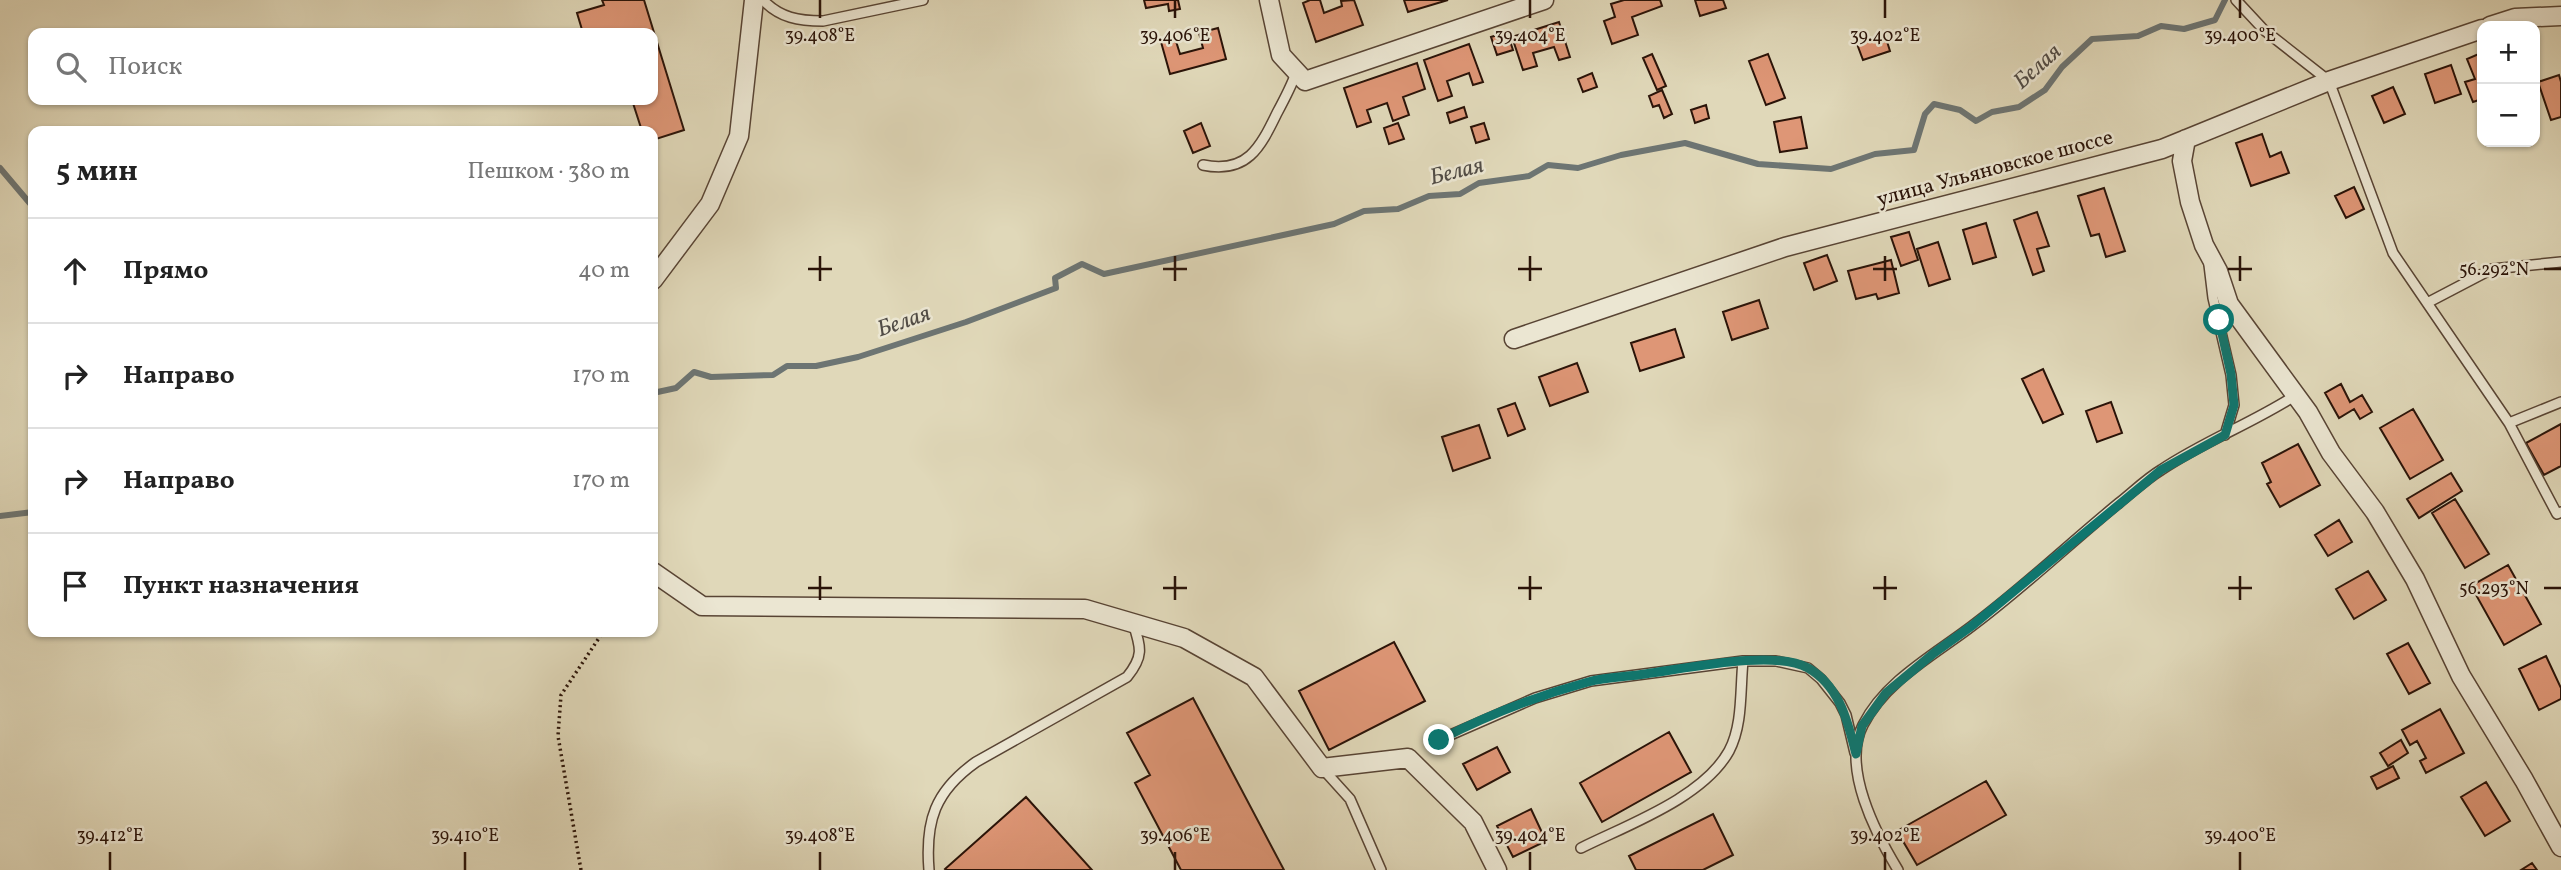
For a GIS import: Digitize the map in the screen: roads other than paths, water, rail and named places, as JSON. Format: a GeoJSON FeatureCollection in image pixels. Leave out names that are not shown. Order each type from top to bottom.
{"type":"FeatureCollection","features":[{"type":"Feature","properties":{"kind":"street"},"geometry":{"type":"LineString","coordinates":[[658,273],[710,204],[739,136],[754,0]]}},
{"type":"Feature","properties":{"kind":"street"},"geometry":{"type":"LineString","coordinates":[[1269,0],[1281,55],[1306,80],[1544,0]]}},
{"type":"Feature","properties":{"kind":"street"},"geometry":{"type":"LineString","coordinates":[[2508,0],[2515,18]]}},
{"type":"Feature","properties":{"kind":"street"},"geometry":{"type":"LineString","coordinates":[[2506,21],[2515,18],[2561,16]]}},
{"type":"Feature","properties":{"kind":"street","name":"улица Ульяновское шоссе"},"geometry":{"type":"LineString","coordinates":[[1514,339],[1785,247],[2162,149],[2329,80],[2477,31]]}},
{"type":"Feature","properties":{"kind":"street"},"geometry":{"type":"LineString","coordinates":[[2186,139],[2182,161],[2190,202],[2229,304],[2308,412],[2331,453],[2382,523],[2415,579],[2461,676],[2561,847]]}},
{"type":"Feature","properties":{"kind":"street"},"geometry":{"type":"LineString","coordinates":[[658,575],[702,606],[1085,609],[1184,638],[1254,677],[1322,768],[1408,758],[1473,822],[1497,870]]}},
{"type":"Feature","properties":{"kind":"lane"},"geometry":{"type":"LineString","coordinates":[[763,0],[789,19],[823,21],[923,0]]}},
{"type":"Feature","properties":{"kind":"lane"},"geometry":{"type":"LineString","coordinates":[[2236,0],[2264,30],[2329,80],[2393,253],[2509,423],[2557,514],[2561,512]]}},
{"type":"Feature","properties":{"kind":"lane"},"geometry":{"type":"LineString","coordinates":[[1203,165],[1216,168],[1231,166],[1254,153],[1292,87],[1296,71]]}},
{"type":"Feature","properties":{"kind":"lane"},"geometry":{"type":"LineString","coordinates":[[2208,251],[2213,298],[2231,374],[2234,405],[2225,435]]}},
{"type":"Feature","properties":{"kind":"lane"},"geometry":{"type":"LineString","coordinates":[[2427,303],[2492,269],[2561,262]]}},
{"type":"Feature","properties":{"kind":"lane"},"geometry":{"type":"LineString","coordinates":[[1856,754],[1862,726],[1886,693],[1934,653],[1973,625],[2161,470],[2296,395]]}},
{"type":"Feature","properties":{"kind":"lane"},"geometry":{"type":"LineString","coordinates":[[2509,423],[2561,402]]}},
{"type":"Feature","properties":{"kind":"lane"},"geometry":{"type":"LineString","coordinates":[[929,870],[929,830],[942,793],[956,776],[1127,677],[1139,661],[1140,645],[1133,623]]}},
{"type":"Feature","properties":{"kind":"lane"},"geometry":{"type":"LineString","coordinates":[[1581,848],[1665,807],[1709,777],[1729,751],[1738,724],[1743,661]]}},
{"type":"Feature","properties":{"kind":"lane"},"geometry":{"type":"LineString","coordinates":[[1439,740],[1535,698],[1591,681],[1743,661],[1776,661],[1808,668],[1821,679],[1840,703],[1856,754],[1862,795],[1885,849],[1898,870]]}},
{"type":"Feature","properties":{"kind":"lane"},"geometry":{"type":"LineString","coordinates":[[1322,768],[1350,799],[1381,870]]}},
{"type":"Feature","properties":{"kind":"waterway","name":"Белая"},"geometry":{"type":"LineString","coordinates":[[658,392],[676,388],[694,372],[711,377],[773,375],[787,366],[816,366],[858,357],[966,322],[1056,288],[1055,278],[1082,264],[1104,274],[1334,224],[1364,211],[1398,209],[1429,196],[1460,194],[1479,183],[1529,176],[1548,165],[1578,168],[1621,155],[1685,143],[1758,164],[1831,169],[1875,154],[1914,150],[1925,114],[1934,104],[1960,110],[1976,121],[1992,112],[2019,107],[2045,90],[2062,67],[2092,39],[2138,36],[2161,26],[2184,29],[2215,20],[2225,0]]}},
{"type":"Feature","properties":{"kind":"waterway"},"geometry":{"type":"LineString","coordinates":[[0,168],[28,201]]}},
{"type":"Feature","properties":{"kind":"waterway","name":"Белая"},"geometry":{"type":"LineString","coordinates":[[0,516],[28,513]]}}]}
